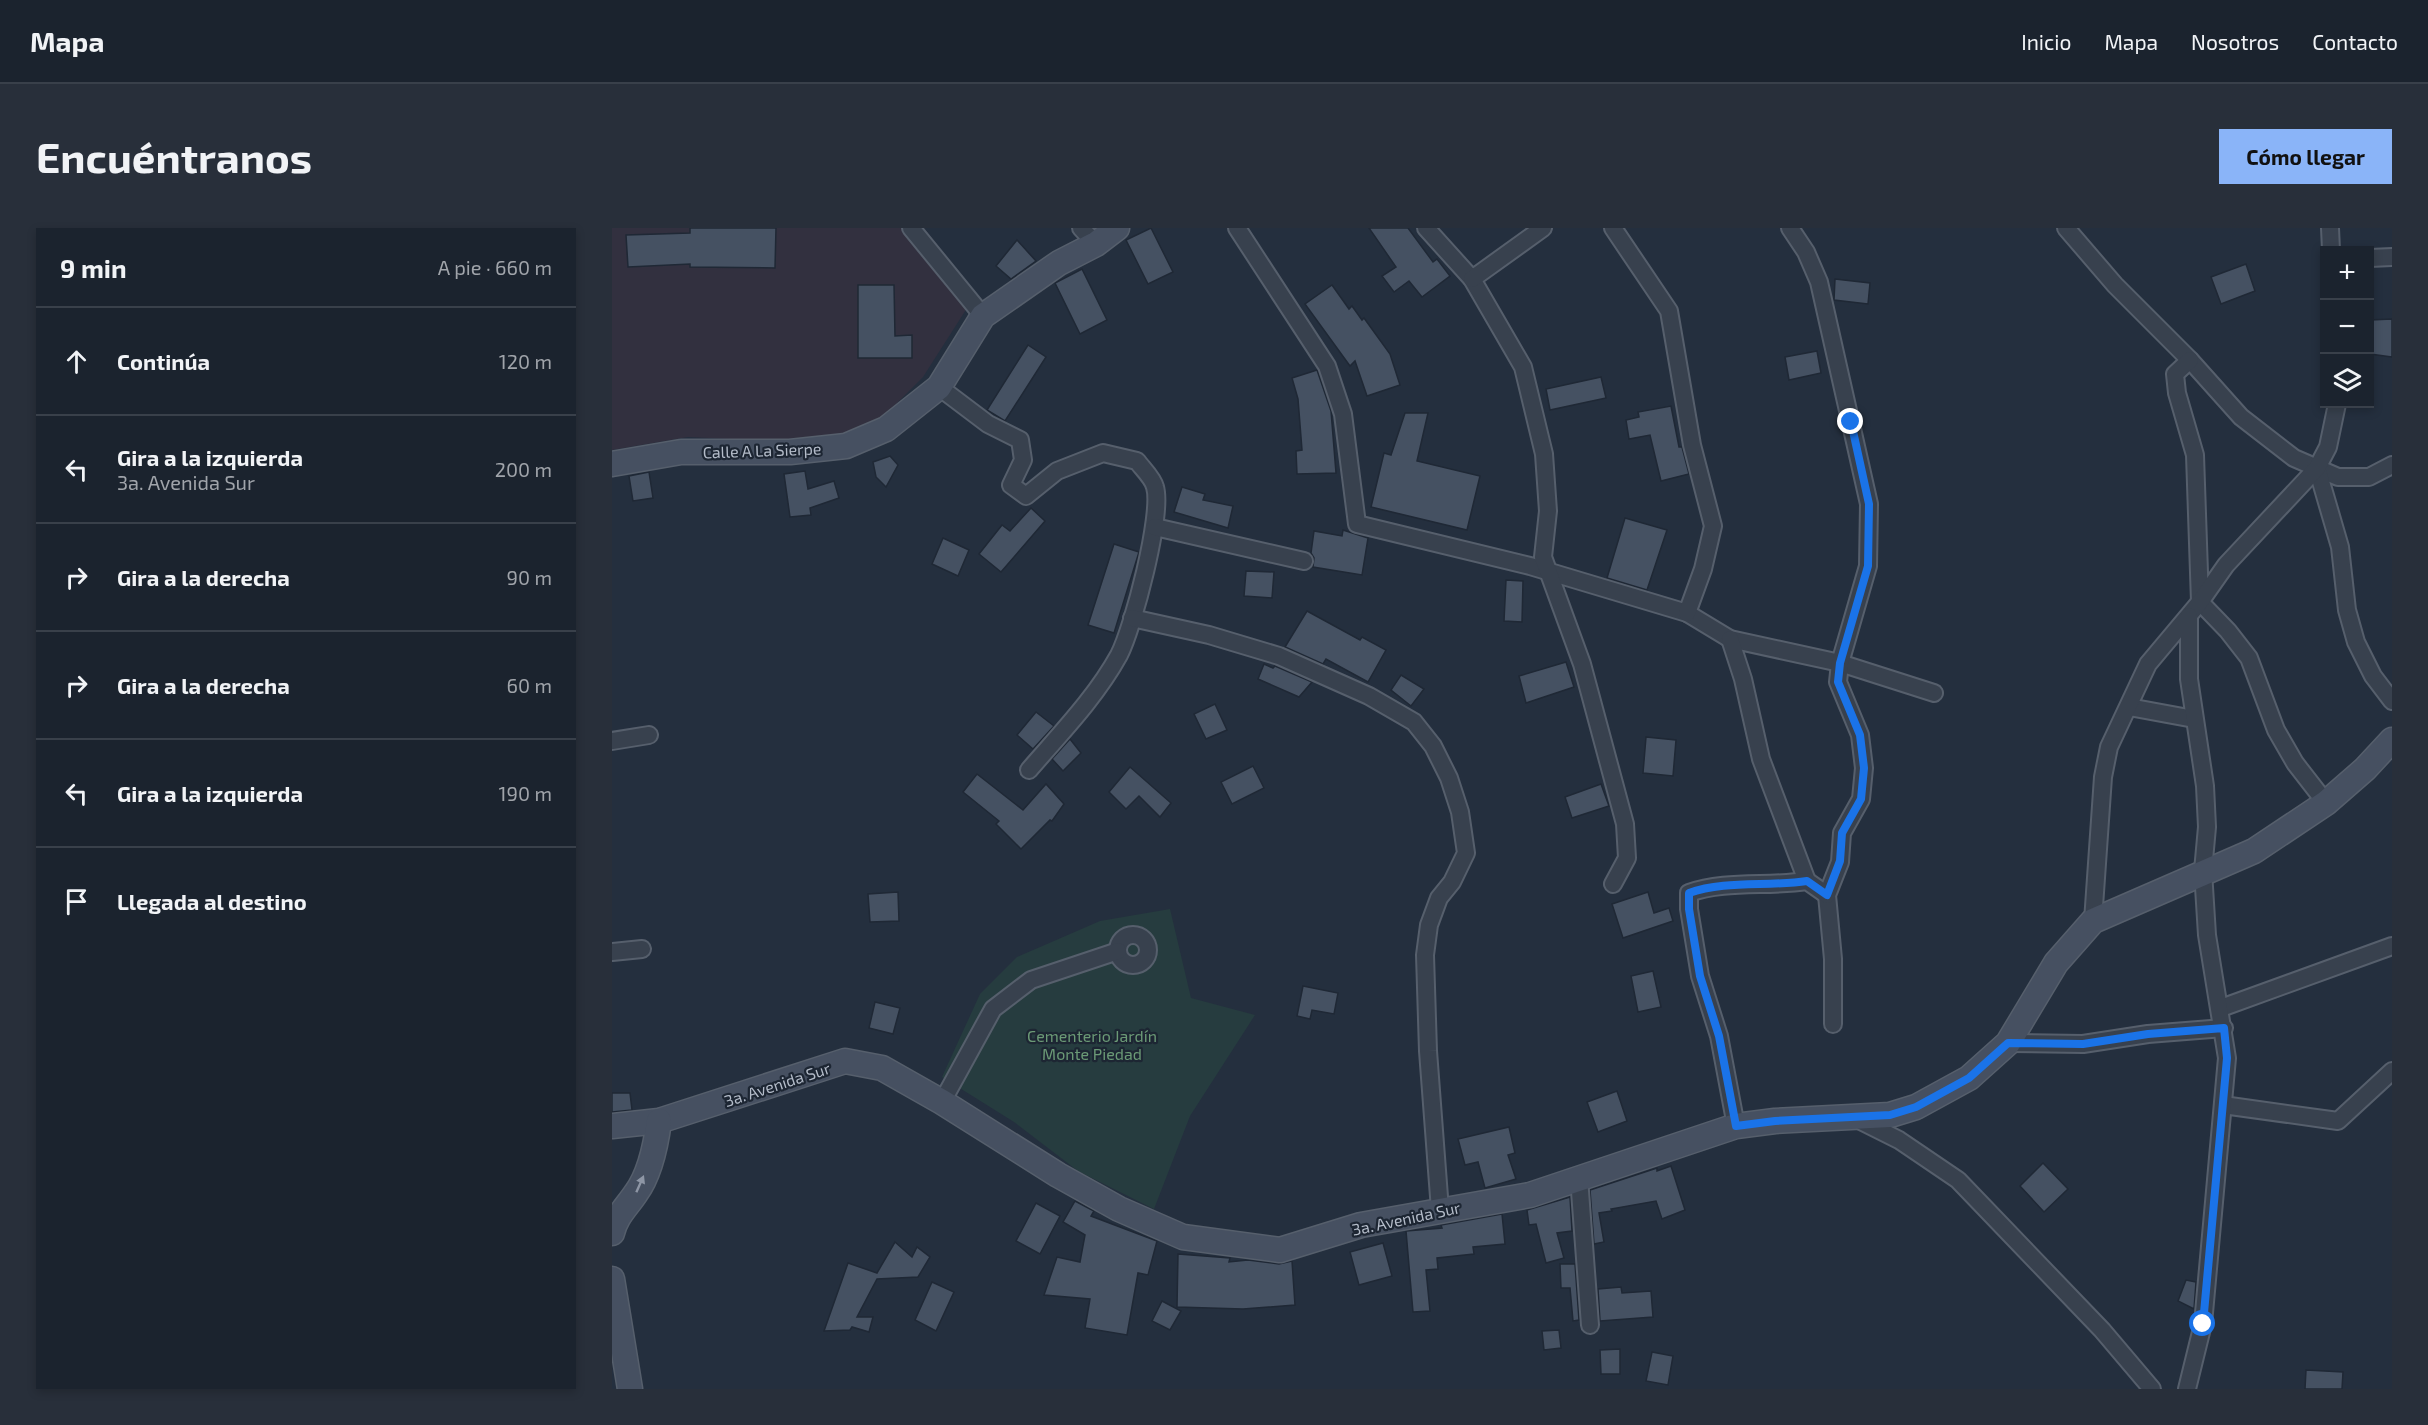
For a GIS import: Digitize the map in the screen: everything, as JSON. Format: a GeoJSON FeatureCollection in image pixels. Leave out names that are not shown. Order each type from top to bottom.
{"type":"FeatureCollection","features":[{"type":"Feature","properties":{"kind":"street"},"geometry":{"type":"LineString","coordinates":[[911,228],[983,316]]}},
{"type":"Feature","properties":{"kind":"street","name":"Calle A La Sierpe"},"geometry":{"type":"LineString","coordinates":[[612,464],[681,453],[790,452],[846,446],[886,429],[939,387],[983,316],[1059,263],[1088,236],[1117,228]]}},
{"type":"Feature","properties":{"kind":"street"},"geometry":{"type":"LineString","coordinates":[[1237,228],[1328,366],[1343,414],[1357,524],[1547,572],[1687,613],[1730,639],[1840,663],[1934,693]]}},
{"type":"Feature","properties":{"kind":"street"},"geometry":{"type":"LineString","coordinates":[[1426,228],[1472,279],[1523,367],[1545,454],[1548,511],[1543,557],[1582,664],[1625,824],[1627,858],[1614,884]]}},
{"type":"Feature","properties":{"kind":"street"},"geometry":{"type":"LineString","coordinates":[[1472,279],[1543,228]]}},
{"type":"Feature","properties":{"kind":"street"},"geometry":{"type":"LineString","coordinates":[[1613,228],[1669,311],[1692,445],[1713,526],[1703,569],[1687,613]]}},
{"type":"Feature","properties":{"kind":"street"},"geometry":{"type":"LineString","coordinates":[[1790,228],[1806,252],[1819,282],[1869,504],[1868,566],[1840,663],[1838,682],[1860,735],[1864,768],[1861,799],[1842,833],[1840,861],[1827,895],[1833,959],[1833,1024]]}},
{"type":"Feature","properties":{"kind":"street"},"geometry":{"type":"LineString","coordinates":[[2066,228],[2115,285],[2190,360],[2241,417],[2294,458],[2338,477],[2369,477],[2392,465]]}},
{"type":"Feature","properties":{"kind":"street"},"geometry":{"type":"LineString","coordinates":[[2330,228],[2331,246]]}},
{"type":"Feature","properties":{"kind":"street"},"geometry":{"type":"LineString","coordinates":[[2374,258],[2392,256]]}},
{"type":"Feature","properties":{"kind":"street"},"geometry":{"type":"LineString","coordinates":[[2190,360],[2175,374],[2177,393],[2195,455],[2200,602],[2228,631],[2249,658],[2276,730],[2295,763],[2326,803]]}},
{"type":"Feature","properties":{"kind":"street"},"geometry":{"type":"LineString","coordinates":[[939,387],[988,424],[1020,440],[1023,460],[1011,485],[1026,496],[1057,471],[1103,453],[1137,461],[1155,486],[1155,527],[1132,618],[1119,654],[1068,725],[1029,770]]}},
{"type":"Feature","properties":{"kind":"street"},"geometry":{"type":"LineString","coordinates":[[2336,408],[2328,447],[2317,468],[2226,565],[2189,616],[2148,664],[2109,747],[2103,777],[2093,921],[2254,851],[2326,803],[2365,769],[2392,740]]}},
{"type":"Feature","properties":{"kind":"street"},"geometry":{"type":"LineString","coordinates":[[2317,468],[2340,547],[2347,610],[2356,642],[2373,676],[2392,701]]}},
{"type":"Feature","properties":{"kind":"street"},"geometry":{"type":"LineString","coordinates":[[1155,527],[1304,561]]}},
{"type":"Feature","properties":{"kind":"street"},"geometry":{"type":"LineString","coordinates":[[2187,1389],[2203,1324],[2227,1058],[2221,1008],[2207,935],[2204,871],[2207,827],[2205,786],[2190,679],[2189,616]]}},
{"type":"Feature","properties":{"kind":"street"},"geometry":{"type":"LineString","coordinates":[[1132,618],[1209,635],[1279,656],[1378,701],[1414,722],[1433,746],[1449,778],[1460,812],[1466,853],[1452,882],[1439,898],[1429,925],[1425,955],[1428,1052],[1440,1210]]}},
{"type":"Feature","properties":{"kind":"street"},"geometry":{"type":"LineString","coordinates":[[1730,639],[1743,679],[1761,759],[1807,881],[1827,895]]}},
{"type":"Feature","properties":{"kind":"street"},"geometry":{"type":"LineString","coordinates":[[2129,707],[2194,719]]}},
{"type":"Feature","properties":{"kind":"street"},"geometry":{"type":"LineString","coordinates":[[612,741],[650,735]]}},
{"type":"Feature","properties":{"kind":"street"},"geometry":{"type":"LineString","coordinates":[[1736,1126],[1719,1036],[1700,976],[1689,909],[1689,893],[1708,886],[1778,885],[1807,881]]}},
{"type":"Feature","properties":{"kind":"street","name":"3a. Avenida Sur"},"geometry":{"type":"LineString","coordinates":[[612,1126],[659,1121],[845,1061],[882,1068],[942,1102],[1058,1175],[1119,1209],[1183,1237],[1280,1250],[1360,1225],[1530,1195],[1736,1126],[1775,1121],[1890,1115],[1916,1107],[1969,1078],[2008,1043],[2056,963],[2093,921]]}},
{"type":"Feature","properties":{"kind":"street"},"geometry":{"type":"LineString","coordinates":[[2221,1008],[2392,946]]}},
{"type":"Feature","properties":{"kind":"street"},"geometry":{"type":"LineString","coordinates":[[612,952],[642,950]]}},
{"type":"Feature","properties":{"kind":"street"},"geometry":{"type":"LineString","coordinates":[[942,1102],[993,1009],[1030,980],[1118,951]]}},
{"type":"Feature","properties":{"kind":"street"},"geometry":{"type":"LineString","coordinates":[[2008,1043],[2083,1044],[2148,1034],[2224,1028]]}},
{"type":"Feature","properties":{"kind":"street"},"geometry":{"type":"LineString","coordinates":[[2223,1105],[2338,1121],[2392,1071]]}},
{"type":"Feature","properties":{"kind":"street"},"geometry":{"type":"LineString","coordinates":[[1854,1118],[1899,1140],[1958,1180],[2102,1330],[2152,1389]]}},
{"type":"Feature","properties":{"kind":"street"},"geometry":{"type":"LineString","coordinates":[[612,1233],[615,1219],[638,1191],[653,1154],[659,1121]]}},
{"type":"Feature","properties":{"kind":"street"},"geometry":{"type":"LineString","coordinates":[[1579,1178],[1590,1325]]}},
{"type":"Feature","properties":{"kind":"street"},"geometry":{"type":"LineString","coordinates":[[612,1279],[630,1389]]}},
{"type":"Feature","properties":{"kind":"shaded area"},"geometry":{"type":"Polygon","coordinates":[[[612,228],[924,228],[976,294],[923,377],[884,416],[845,437],[811,443],[688,437],[612,450],[612,228]]]}},
{"type":"Feature","properties":{"kind":"green space","name":"Cementerio Jardín Monte Piedad"},"geometry":{"type":"Polygon","coordinates":[[[1170,909],[1191,998],[1255,1015],[1190,1116],[1154,1209],[1078,1171],[1014,1122],[942,1077],[980,994],[1017,957],[1100,921],[1170,909]]]}},
{"type":"Feature","properties":{"kind":"building"},"geometry":{"type":"Polygon","coordinates":[[[690,228],[776,228],[775,268],[690,267],[690,264],[628,267],[626,235],[690,233],[690,228]]]}},
{"type":"Feature","properties":{"kind":"building"},"geometry":{"type":"Polygon","coordinates":[[[1151,228],[1173,272],[1148,284],[1126,240],[1151,228]]]}},
{"type":"Feature","properties":{"kind":"building"},"geometry":{"type":"Polygon","coordinates":[[[1369,228],[1408,228],[1433,262],[1437,259],[1450,276],[1422,297],[1409,281],[1394,292],[1382,276],[1396,267],[1369,228]]]}},
{"type":"Feature","properties":{"kind":"building"},"geometry":{"type":"Polygon","coordinates":[[[1017,240],[1036,261],[1011,279],[996,266],[1017,240]]]}},
{"type":"Feature","properties":{"kind":"building"},"geometry":{"type":"Polygon","coordinates":[[[2246,264],[2255,291],[2221,304],[2211,277],[2246,264]]]}},
{"type":"Feature","properties":{"kind":"building"},"geometry":{"type":"Polygon","coordinates":[[[1082,269],[1107,320],[1080,334],[1055,283],[1082,269]]]}},
{"type":"Feature","properties":{"kind":"building"},"geometry":{"type":"Polygon","coordinates":[[[1835,279],[1870,283],[1868,304],[1834,300],[1835,279]]]}},
{"type":"Feature","properties":{"kind":"building"},"geometry":{"type":"Polygon","coordinates":[[[858,285],[894,285],[895,336],[912,335],[912,358],[858,358],[858,285]]]}},
{"type":"Feature","properties":{"kind":"building"},"geometry":{"type":"Polygon","coordinates":[[[1332,285],[1349,309],[1352,306],[1362,320],[1364,318],[1390,354],[1400,385],[1367,396],[1355,361],[1350,366],[1305,304],[1332,285]]]}},
{"type":"Feature","properties":{"kind":"building"},"geometry":{"type":"Polygon","coordinates":[[[2392,319],[2392,357],[2374,355],[2374,320],[2392,319]]]}},
{"type":"Feature","properties":{"kind":"building"},"geometry":{"type":"Polygon","coordinates":[[[1028,345],[1046,357],[1005,421],[987,410],[1028,345]]]}},
{"type":"Feature","properties":{"kind":"building"},"geometry":{"type":"Polygon","coordinates":[[[1817,351],[1821,373],[1789,380],[1785,357],[1817,351]]]}},
{"type":"Feature","properties":{"kind":"building"},"geometry":{"type":"Polygon","coordinates":[[[1317,370],[1331,411],[1336,473],[1297,474],[1296,451],[1302,450],[1298,399],[1292,378],[1317,370]]]}},
{"type":"Feature","properties":{"kind":"building"},"geometry":{"type":"Polygon","coordinates":[[[1601,377],[1606,398],[1550,410],[1546,389],[1601,377]]]}},
{"type":"Feature","properties":{"kind":"building"},"geometry":{"type":"Polygon","coordinates":[[[1671,406],[1679,447],[1682,447],[1689,474],[1661,481],[1650,435],[1629,439],[1626,420],[1639,417],[1638,412],[1671,406]]]}},
{"type":"Feature","properties":{"kind":"building"},"geometry":{"type":"Polygon","coordinates":[[[1405,413],[1428,413],[1417,461],[1480,476],[1467,530],[1371,507],[1384,453],[1391,455],[1405,413]]]}},
{"type":"Feature","properties":{"kind":"building"},"geometry":{"type":"Polygon","coordinates":[[[890,456],[898,465],[886,487],[876,477],[873,462],[890,456]]]}},
{"type":"Feature","properties":{"kind":"building"},"geometry":{"type":"Polygon","coordinates":[[[805,471],[808,489],[834,481],[839,498],[810,508],[811,515],[790,517],[784,474],[805,471]]]}},
{"type":"Feature","properties":{"kind":"building"},"geometry":{"type":"Polygon","coordinates":[[[649,472],[653,498],[633,501],[629,476],[649,472]]]}},
{"type":"Feature","properties":{"kind":"building"},"geometry":{"type":"Polygon","coordinates":[[[1182,487],[1205,494],[1203,500],[1233,506],[1228,528],[1174,512],[1182,487]]]}},
{"type":"Feature","properties":{"kind":"building"},"geometry":{"type":"Polygon","coordinates":[[[1031,508],[1045,521],[1001,572],[979,554],[1002,525],[1010,531],[1031,508]]]}},
{"type":"Feature","properties":{"kind":"building"},"geometry":{"type":"Polygon","coordinates":[[[1625,518],[1667,530],[1647,590],[1607,578],[1625,518]]]}},
{"type":"Feature","properties":{"kind":"building"},"geometry":{"type":"Polygon","coordinates":[[[1343,530],[1368,538],[1362,575],[1313,567],[1314,558],[1311,553],[1314,531],[1342,536],[1343,530]]]}},
{"type":"Feature","properties":{"kind":"building"},"geometry":{"type":"Polygon","coordinates":[[[943,538],[969,550],[958,576],[932,564],[943,538]]]}},
{"type":"Feature","properties":{"kind":"building"},"geometry":{"type":"Polygon","coordinates":[[[1114,544],[1139,552],[1114,633],[1088,625],[1114,544]]]}},
{"type":"Feature","properties":{"kind":"building"},"geometry":{"type":"Polygon","coordinates":[[[1246,571],[1274,572],[1272,598],[1244,596],[1246,571]]]}},
{"type":"Feature","properties":{"kind":"building"},"geometry":{"type":"Polygon","coordinates":[[[1506,580],[1523,581],[1522,622],[1504,621],[1506,580]]]}},
{"type":"Feature","properties":{"kind":"building"},"geometry":{"type":"Polygon","coordinates":[[[1307,611],[1360,640],[1362,637],[1386,650],[1368,682],[1326,659],[1323,664],[1285,647],[1307,611]]]}},
{"type":"Feature","properties":{"kind":"building"},"geometry":{"type":"Polygon","coordinates":[[[1566,662],[1574,687],[1526,703],[1519,676],[1566,662]]]}},
{"type":"Feature","properties":{"kind":"building"},"geometry":{"type":"Polygon","coordinates":[[[1264,664],[1273,668],[1275,666],[1312,682],[1299,697],[1258,679],[1264,664]]]}},
{"type":"Feature","properties":{"kind":"building"},"geometry":{"type":"Polygon","coordinates":[[[1401,675],[1424,689],[1411,706],[1391,690],[1401,675]]]}},
{"type":"Feature","properties":{"kind":"building"},"geometry":{"type":"Polygon","coordinates":[[[1215,704],[1227,730],[1206,739],[1194,714],[1215,704]]]}},
{"type":"Feature","properties":{"kind":"building"},"geometry":{"type":"Polygon","coordinates":[[[1036,712],[1054,726],[1033,749],[1017,735],[1036,712]]]}},
{"type":"Feature","properties":{"kind":"building"},"geometry":{"type":"Polygon","coordinates":[[[1646,737],[1676,740],[1673,776],[1643,773],[1646,737]]]}},
{"type":"Feature","properties":{"kind":"building"},"geometry":{"type":"Polygon","coordinates":[[[1070,739],[1081,753],[1063,771],[1052,759],[1070,739]]]}},
{"type":"Feature","properties":{"kind":"building"},"geometry":{"type":"Polygon","coordinates":[[[1253,766],[1264,788],[1232,804],[1221,782],[1253,766]]]}},
{"type":"Feature","properties":{"kind":"building"},"geometry":{"type":"Polygon","coordinates":[[[1130,767],[1171,803],[1160,817],[1139,796],[1126,809],[1109,792],[1130,767]]]}},
{"type":"Feature","properties":{"kind":"building"},"geometry":{"type":"Polygon","coordinates":[[[977,774],[1023,810],[1046,784],[1064,804],[1052,821],[1050,820],[1021,849],[996,824],[999,821],[963,792],[977,774]]]}},
{"type":"Feature","properties":{"kind":"building"},"geometry":{"type":"Polygon","coordinates":[[[1601,784],[1609,806],[1572,818],[1565,797],[1601,784]]]}},
{"type":"Feature","properties":{"kind":"building"},"geometry":{"type":"Polygon","coordinates":[[[898,892],[899,921],[870,922],[868,894],[898,892]]]}},
{"type":"Feature","properties":{"kind":"building"},"geometry":{"type":"Polygon","coordinates":[[[1648,892],[1654,913],[1669,908],[1673,921],[1623,938],[1612,904],[1648,892]]]}},
{"type":"Feature","properties":{"kind":"building"},"geometry":{"type":"Polygon","coordinates":[[[1653,971],[1661,1007],[1638,1012],[1631,976],[1653,971]]]}},
{"type":"Feature","properties":{"kind":"building"},"geometry":{"type":"Polygon","coordinates":[[[1303,986],[1338,993],[1334,1014],[1312,1010],[1310,1019],[1297,1016],[1303,986]]]}},
{"type":"Feature","properties":{"kind":"building"},"geometry":{"type":"Polygon","coordinates":[[[875,1002],[900,1008],[893,1034],[869,1028],[875,1002]]]}},
{"type":"Feature","properties":{"kind":"building"},"geometry":{"type":"Polygon","coordinates":[[[1617,1091],[1627,1121],[1598,1132],[1587,1102],[1617,1091]]]}},
{"type":"Feature","properties":{"kind":"building"},"geometry":{"type":"Polygon","coordinates":[[[612,1093],[630,1093],[632,1110],[612,1112],[612,1093]]]}},
{"type":"Feature","properties":{"kind":"building"},"geometry":{"type":"Polygon","coordinates":[[[1509,1127],[1515,1153],[1508,1155],[1516,1179],[1485,1188],[1478,1162],[1465,1165],[1458,1139],[1509,1127]]]}},
{"type":"Feature","properties":{"kind":"building"},"geometry":{"type":"Polygon","coordinates":[[[2043,1163],[2068,1189],[2044,1212],[2020,1186],[2043,1163]]]}},
{"type":"Feature","properties":{"kind":"building"},"geometry":{"type":"Polygon","coordinates":[[[1671,1166],[1685,1210],[1662,1219],[1656,1201],[1599,1213],[1604,1242],[1594,1244],[1590,1190],[1657,1168],[1657,1171],[1671,1166]]]}},
{"type":"Feature","properties":{"kind":"building"},"geometry":{"type":"Polygon","coordinates":[[[1570,1197],[1572,1231],[1557,1233],[1564,1258],[1546,1263],[1536,1224],[1529,1225],[1527,1210],[1570,1197]]]}},
{"type":"Feature","properties":{"kind":"building"},"geometry":{"type":"Polygon","coordinates":[[[1075,1201],[1094,1211],[1091,1216],[1157,1241],[1148,1275],[1138,1273],[1127,1335],[1085,1328],[1090,1299],[1044,1295],[1057,1257],[1080,1262],[1085,1235],[1063,1222],[1075,1201]]]}},
{"type":"Feature","properties":{"kind":"building"},"geometry":{"type":"Polygon","coordinates":[[[1036,1203],[1060,1216],[1040,1254],[1016,1241],[1036,1203]]]}},
{"type":"Feature","properties":{"kind":"building"},"geometry":{"type":"Polygon","coordinates":[[[1502,1214],[1505,1244],[1473,1247],[1474,1254],[1437,1258],[1438,1269],[1426,1270],[1430,1311],[1413,1312],[1406,1231],[1442,1228],[1441,1225],[1502,1214]]]}},
{"type":"Feature","properties":{"kind":"building"},"geometry":{"type":"Polygon","coordinates":[[[895,1242],[912,1257],[917,1247],[930,1257],[918,1277],[877,1279],[857,1317],[873,1317],[869,1332],[852,1327],[850,1330],[824,1331],[848,1263],[877,1273],[895,1242]]]}},
{"type":"Feature","properties":{"kind":"building"},"geometry":{"type":"Polygon","coordinates":[[[1383,1243],[1392,1276],[1359,1285],[1350,1252],[1383,1243]]]}},
{"type":"Feature","properties":{"kind":"building"},"geometry":{"type":"Polygon","coordinates":[[[1178,1254],[1230,1258],[1229,1262],[1248,1260],[1279,1264],[1292,1261],[1295,1305],[1243,1309],[1177,1307],[1178,1254]]]}},
{"type":"Feature","properties":{"kind":"building"},"geometry":{"type":"Polygon","coordinates":[[[1560,1264],[1575,1264],[1579,1320],[1573,1321],[1570,1288],[1561,1288],[1560,1264]]]}},
{"type":"Feature","properties":{"kind":"building"},"geometry":{"type":"Polygon","coordinates":[[[2186,1280],[2196,1282],[2194,1309],[2178,1301],[2186,1280]]]}},
{"type":"Feature","properties":{"kind":"building"},"geometry":{"type":"Polygon","coordinates":[[[932,1282],[954,1292],[936,1331],[915,1320],[932,1282]]]}},
{"type":"Feature","properties":{"kind":"building"},"geometry":{"type":"Polygon","coordinates":[[[1621,1287],[1622,1293],[1651,1291],[1653,1317],[1600,1321],[1598,1289],[1621,1287]]]}},
{"type":"Feature","properties":{"kind":"building"},"geometry":{"type":"Polygon","coordinates":[[[1162,1301],[1181,1311],[1170,1330],[1152,1321],[1162,1301]]]}},
{"type":"Feature","properties":{"kind":"building"},"geometry":{"type":"Polygon","coordinates":[[[1559,1330],[1561,1348],[1544,1350],[1542,1331],[1559,1330]]]}},
{"type":"Feature","properties":{"kind":"building"},"geometry":{"type":"Polygon","coordinates":[[[1620,1349],[1620,1374],[1601,1374],[1600,1350],[1620,1349]]]}},
{"type":"Feature","properties":{"kind":"building"},"geometry":{"type":"Polygon","coordinates":[[[1652,1352],[1673,1356],[1668,1385],[1646,1381],[1652,1352]]]}},
{"type":"Feature","properties":{"kind":"building"},"geometry":{"type":"Polygon","coordinates":[[[2306,1370],[2343,1372],[2342,1389],[2305,1389],[2306,1370]]]}},
{"type":"Feature","properties":{"kind":"route"},"geometry":{"type":"LineString","coordinates":[[1851,422],[1869,504],[1868,566],[1840,663],[1838,682],[1860,735],[1864,768],[1861,799],[1842,833],[1840,861],[1827,895],[1807,881],[1778,885],[1708,886],[1689,893],[1689,909],[1700,976],[1719,1036],[1736,1126],[1775,1121],[1890,1115],[1916,1107],[1969,1078],[2008,1043],[2083,1044],[2148,1034],[2224,1028],[2227,1058],[2203,1324]]}}]}
